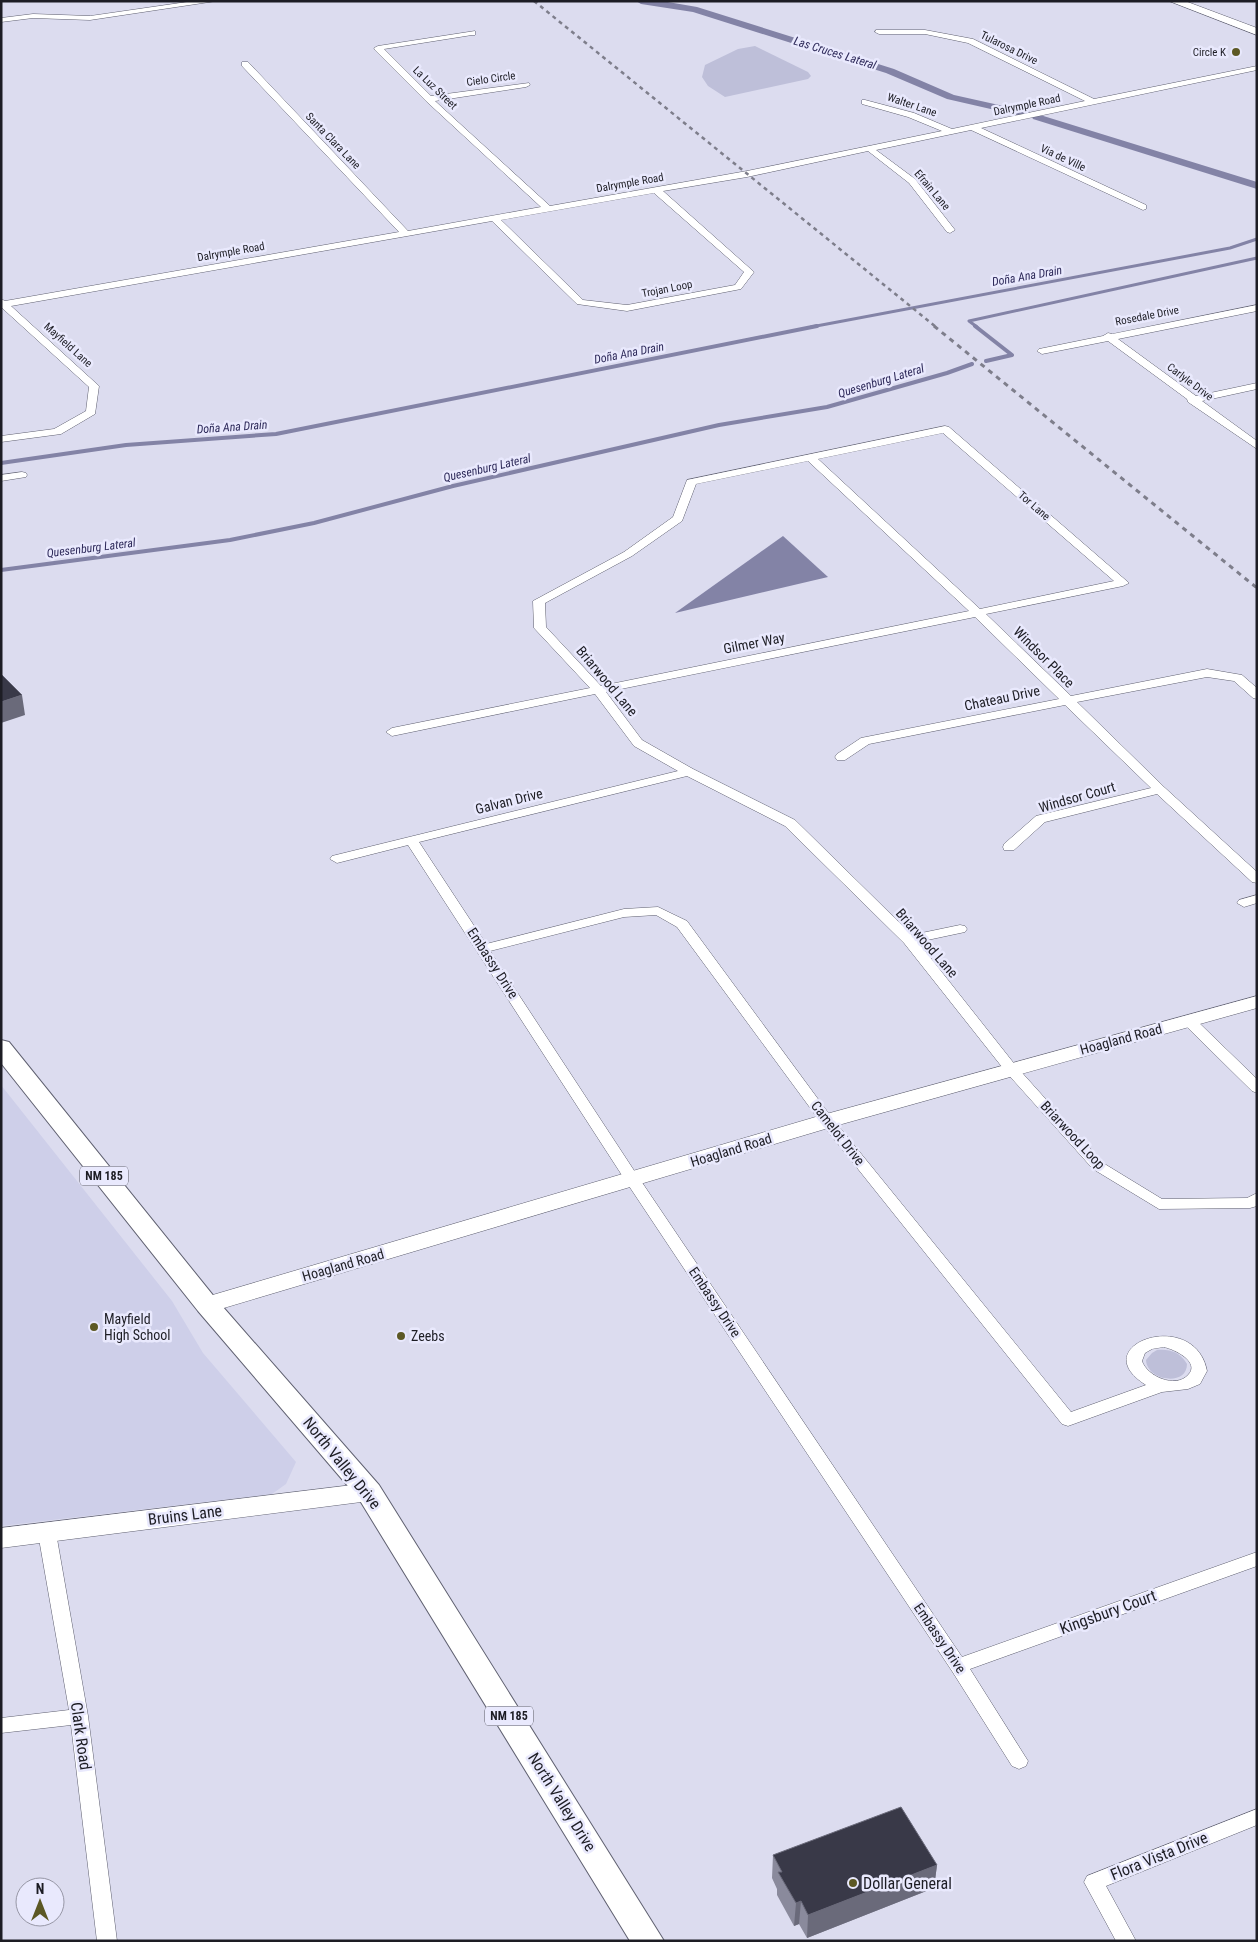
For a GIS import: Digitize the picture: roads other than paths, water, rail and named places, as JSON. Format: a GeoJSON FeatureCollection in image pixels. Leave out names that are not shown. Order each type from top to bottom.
{"type":"FeatureCollection","features":[{"type":"Feature","properties":{"kind":"main road","name":"North Valley Drive"},"geometry":{"type":"LineString","coordinates":[[1,1047],[207,1305],[369,1492],[648,1941]]}},
{"type":"Feature","properties":{"kind":"street"},"geometry":{"type":"LineString","coordinates":[[1,20],[33,16],[90,18],[212,1]]}},
{"type":"Feature","properties":{"kind":"street"},"geometry":{"type":"LineString","coordinates":[[1174,1],[1257,32]]}},
{"type":"Feature","properties":{"kind":"street","name":"Tularosa Drive"},"geometry":{"type":"LineString","coordinates":[[880,32],[925,32],[970,41],[1093,102]]}},
{"type":"Feature","properties":{"kind":"street","name":"La Luz Street"},"geometry":{"type":"LineString","coordinates":[[472,33],[378,48],[429,99],[548,209]]}},
{"type":"Feature","properties":{"kind":"street","name":"Santa Clara Lane"},"geometry":{"type":"LineString","coordinates":[[245,64],[405,233]]}},
{"type":"Feature","properties":{"kind":"street","name":"Dalrymple Road"},"geometry":{"type":"LineString","coordinates":[[2,303],[656,190],[974,128],[1257,68]]}},
{"type":"Feature","properties":{"kind":"street","name":"Cielo Circle"},"geometry":{"type":"LineString","coordinates":[[429,99],[526,85]]}},
{"type":"Feature","properties":{"kind":"street","name":"Walter Lane"},"geometry":{"type":"LineString","coordinates":[[864,102],[911,115],[952,132]]}},
{"type":"Feature","properties":{"kind":"street","name":"Via de Ville"},"geometry":{"type":"LineString","coordinates":[[974,128],[1143,207]]}},
{"type":"Feature","properties":{"kind":"street","name":"Efrain Lane"},"geometry":{"type":"LineString","coordinates":[[870,149],[912,180],[950,230]]}},
{"type":"Feature","properties":{"kind":"street","name":"Trojan Loop"},"geometry":{"type":"LineString","coordinates":[[494,218],[580,302],[627,308],[738,286],[748,272],[656,190]]}},
{"type":"Feature","properties":{"kind":"street","name":"Mayfield Lane"},"geometry":{"type":"LineString","coordinates":[[1,439],[57,432],[91,412],[94,386],[2,303]]}},
{"type":"Feature","properties":{"kind":"street","name":"Rosedale Drive"},"geometry":{"type":"LineString","coordinates":[[1042,350],[1257,308]]}},
{"type":"Feature","properties":{"kind":"street","name":"Carlyle Drive"},"geometry":{"type":"LineString","coordinates":[[1108,336],[1192,400],[1257,446]]}},
{"type":"Feature","properties":{"kind":"street"},"geometry":{"type":"LineString","coordinates":[[1192,400],[1257,386]]}},
{"type":"Feature","properties":{"kind":"street","name":"Briarwood Lane"},"geometry":{"type":"LineString","coordinates":[[945,429],[691,482],[678,519],[628,554],[540,602],[540,628],[598,690],[638,743],[688,772],[790,824],[909,940],[1011,1069]]}},
{"type":"Feature","properties":{"kind":"street","name":"Tor Lane"},"geometry":{"type":"LineString","coordinates":[[945,429],[1123,583]]}},
{"type":"Feature","properties":{"kind":"street","name":"Windsor Place"},"geometry":{"type":"LineString","coordinates":[[811,458],[978,613],[1160,790],[1257,879]]}},
{"type":"Feature","properties":{"kind":"street"},"geometry":{"type":"LineString","coordinates":[[1,478],[22,475]]}},
{"type":"Feature","properties":{"kind":"street","name":"Gilmer Way"},"geometry":{"type":"LineString","coordinates":[[392,732],[1123,583]]}},
{"type":"Feature","properties":{"kind":"street","name":"Chateau Drive"},"geometry":{"type":"LineString","coordinates":[[842,757],[866,741],[1207,673],[1238,678],[1257,694]]}},
{"type":"Feature","properties":{"kind":"street","name":"Galvan Drive"},"geometry":{"type":"LineString","coordinates":[[337,859],[688,772]]}},
{"type":"Feature","properties":{"kind":"street","name":"Windsor Court"},"geometry":{"type":"LineString","coordinates":[[1009,847],[1041,820],[1160,790]]}},
{"type":"Feature","properties":{"kind":"street","name":"Embassy Drive"},"geometry":{"type":"LineString","coordinates":[[412,841],[484,948],[632,1179],[958,1666],[1019,1762]]}},
{"type":"Feature","properties":{"kind":"street","name":"Camelot Drive"},"geometry":{"type":"LineString","coordinates":[[484,948],[624,913],[658,911],[682,924],[827,1121],[1068,1420],[1161,1386]]}},
{"type":"Feature","properties":{"kind":"street"},"geometry":{"type":"LineString","coordinates":[[909,940],[960,929]]}},
{"type":"Feature","properties":{"kind":"street","name":"Hoagland Road"},"geometry":{"type":"LineString","coordinates":[[207,1305],[827,1121],[1257,1002]]}},
{"type":"Feature","properties":{"kind":"street"},"geometry":{"type":"LineString","coordinates":[[1188,1020],[1257,1088]]}},
{"type":"Feature","properties":{"kind":"street","name":"Briarwood Loop"},"geometry":{"type":"LineString","coordinates":[[1011,1069],[1098,1166],[1159,1204],[1250,1202],[1257,1198]]}},
{"type":"Feature","properties":{"kind":"street","name":"Bruins Lane"},"geometry":{"type":"LineString","coordinates":[[1,1538],[369,1492]]}},
{"type":"Feature","properties":{"kind":"street","name":"Clark Road"},"geometry":{"type":"LineString","coordinates":[[46,1533],[79,1716],[107,1941]]}},
{"type":"Feature","properties":{"kind":"street","name":"Kingsbury Court"},"geometry":{"type":"LineString","coordinates":[[958,1666],[1257,1559]]}},
{"type":"Feature","properties":{"kind":"street"},"geometry":{"type":"LineString","coordinates":[[1,1726],[79,1716]]}},
{"type":"Feature","properties":{"kind":"street","name":"Flora Vista Drive"},"geometry":{"type":"LineString","coordinates":[[1126,1941],[1094,1882],[1257,1817]]}},
{"type":"Feature","properties":{"kind":"waterway","name":"Las Cruces Lateral"},"geometry":{"type":"LineString","coordinates":[[641,1],[694,9],[890,71],[951,97],[1026,114]]}},
{"type":"Feature","properties":{"kind":"waterway","name":"Las Cruces Lateral"},"geometry":{"type":"LineString","coordinates":[[1037,117],[1257,186]]}},
{"type":"Feature","properties":{"kind":"waterway","name":"Doña Ana Drain"},"geometry":{"type":"LineString","coordinates":[[811,327],[1230,248],[1257,239]]}},
{"type":"Feature","properties":{"kind":"waterway","name":"Quesenburg Lateral"},"geometry":{"type":"LineString","coordinates":[[977,327],[969,321],[1257,258]]}},
{"type":"Feature","properties":{"kind":"waterway","name":"Doña Ana Drain"},"geometry":{"type":"LineString","coordinates":[[1,463],[126,445],[276,434],[817,326]]}},
{"type":"Feature","properties":{"kind":"waterway","name":"Quesenburg Lateral"},"geometry":{"type":"LineString","coordinates":[[975,326],[1012,355],[986,361]]}},
{"type":"Feature","properties":{"kind":"waterway","name":"Quesenburg Lateral"},"geometry":{"type":"LineString","coordinates":[[1,570],[230,540],[314,523],[453,486],[719,425],[827,407],[947,373],[972,364]]}},
{"type":"Feature","properties":{"kind":"railway"},"geometry":{"type":"LineString","coordinates":[[534,1],[936,327]]}},
{"type":"Feature","properties":{"kind":"railway"},"geometry":{"type":"LineString","coordinates":[[934,326],[1257,588]]}},
{"type":"Feature","properties":{"kind":"place","name":"Circle K"},"geometry":{"type":"Point","coordinates":[1236,52]}},
{"type":"Feature","properties":{"kind":"place","name":"Mayfield High School"},"geometry":{"type":"Point","coordinates":[94,1327]}},
{"type":"Feature","properties":{"kind":"place","name":"Zeebs"},"geometry":{"type":"Point","coordinates":[401,1336]}},
{"type":"Feature","properties":{"kind":"place","name":"Dollar General"},"geometry":{"type":"Point","coordinates":[853,1883]}}]}
